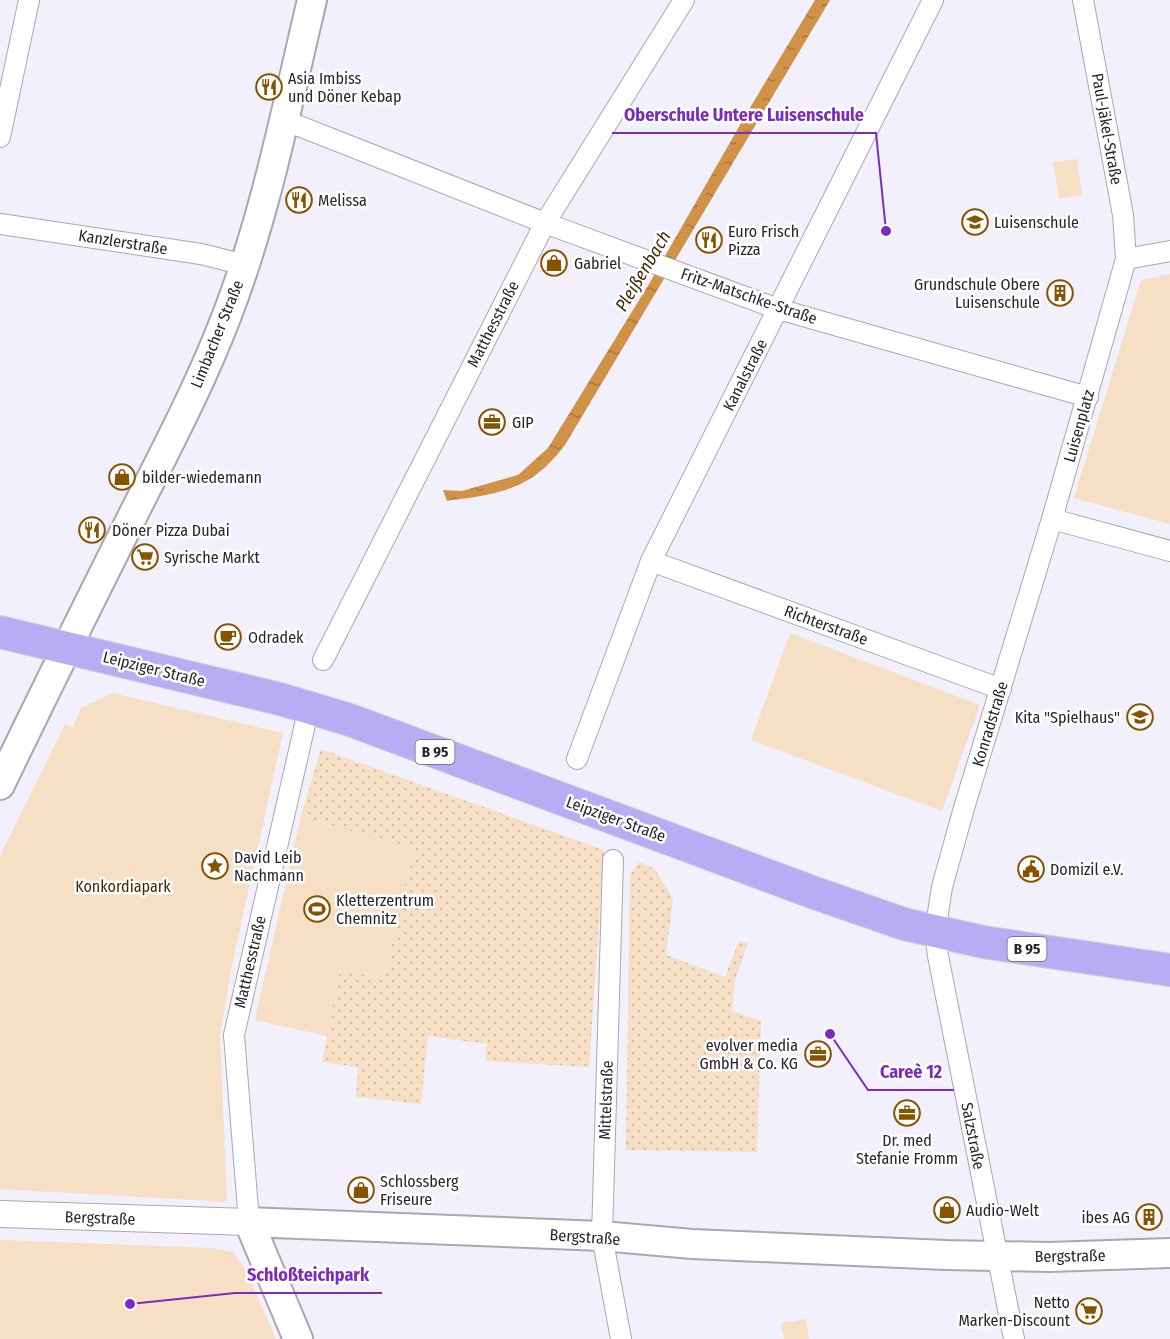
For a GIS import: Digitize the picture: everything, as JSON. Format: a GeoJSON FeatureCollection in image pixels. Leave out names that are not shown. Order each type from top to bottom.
{"type":"FeatureCollection","features":[{"type":"Feature","properties":{"kind":"main road","name":"Limbacher Straße"},"geometry":{"type":"LineString","coordinates":[[0,786],[65,648],[197,388],[227,314],[245,265],[284,120],[312,0]]}},
{"type":"Feature","properties":{"kind":"main road","name":"B 95"},"geometry":{"type":"LineString","coordinates":[[0,632],[65,648]]}},
{"type":"Feature","properties":{"kind":"main road","name":"Leipziger Straße"},"geometry":{"type":"LineString","coordinates":[[65,648],[309,707],[380,731],[857,908],[935,932],[1042,952],[1170,970]]}},
{"type":"Feature","properties":{"kind":"main road","name":"Bergstraße"},"geometry":{"type":"LineString","coordinates":[[249,1222],[602,1236],[692,1244],[997,1257],[1170,1253]]}},
{"type":"Feature","properties":{"kind":"main road"},"geometry":{"type":"LineString","coordinates":[[249,1222],[298,1339]]}},
{"type":"Feature","properties":{"kind":"street","name":"Matthesstraße"},"geometry":{"type":"LineString","coordinates":[[324,660],[545,223],[684,0]]}},
{"type":"Feature","properties":{"kind":"street","name":"Kanalstraße"},"geometry":{"type":"LineString","coordinates":[[576,759],[651,561],[933,0]]}},
{"type":"Feature","properties":{"kind":"street","name":"Paul-Jäkel-Straße"},"geometry":{"type":"LineString","coordinates":[[1083,0],[1123,215],[1126,259]]}},
{"type":"Feature","properties":{"kind":"street"},"geometry":{"type":"LineString","coordinates":[[0,137],[25,1]]}},
{"type":"Feature","properties":{"kind":"street","name":"Fritz-Matschke-Straße"},"geometry":{"type":"LineString","coordinates":[[284,120],[545,223],[778,309],[1088,397]]}},
{"type":"Feature","properties":{"kind":"street","name":"Kanzlerstraße"},"geometry":{"type":"LineString","coordinates":[[0,224],[201,254],[245,265]]}},
{"type":"Feature","properties":{"kind":"street"},"geometry":{"type":"LineString","coordinates":[[1126,259],[1170,251]]}},
{"type":"Feature","properties":{"kind":"street","name":"Luisenplatz"},"geometry":{"type":"LineString","coordinates":[[1052,519],[1126,259]]}},
{"type":"Feature","properties":{"kind":"street"},"geometry":{"type":"LineString","coordinates":[[1052,519],[1170,551]]}},
{"type":"Feature","properties":{"kind":"street","name":"Konradstraße"},"geometry":{"type":"LineString","coordinates":[[935,932],[942,887],[964,808],[1052,519]]}},
{"type":"Feature","properties":{"kind":"street","name":"Richterstraße"},"geometry":{"type":"LineString","coordinates":[[651,561],[1001,689]]}},
{"type":"Feature","properties":{"kind":"street","name":"Matthesstraße"},"geometry":{"type":"LineString","coordinates":[[249,1222],[234,1035],[309,707]]}},
{"type":"Feature","properties":{"kind":"street","name":"Mittelstraße"},"geometry":{"type":"LineString","coordinates":[[613,860],[602,1236],[621,1339]]}},
{"type":"Feature","properties":{"kind":"street","name":"Salzstraße"},"geometry":{"type":"LineString","coordinates":[[935,932],[1014,1339]]}},
{"type":"Feature","properties":{"kind":"street","name":"Bergstraße"},"geometry":{"type":"LineString","coordinates":[[0,1214],[249,1222]]}},
{"type":"Feature","properties":{"kind":"green space"},"geometry":{"type":"Polygon","coordinates":[[[1077,159],[1082,195],[1059,199],[1053,162],[1077,159]]]}},
{"type":"Feature","properties":{"kind":"green space"},"geometry":{"type":"Polygon","coordinates":[[[1170,274],[1170,524],[1074,498],[1141,280],[1170,274]]]}},
{"type":"Feature","properties":{"kind":"green space"},"geometry":{"type":"Polygon","coordinates":[[[790,633],[980,705],[942,811],[751,740],[790,633]]]}},
{"type":"Feature","properties":{"kind":"green space","name":"Konkordiapark"},"geometry":{"type":"Polygon","coordinates":[[[113,693],[283,733],[232,965],[220,1036],[227,1202],[0,1189],[0,856],[65,724],[73,727],[81,708],[113,693]]]}},
{"type":"Feature","properties":{"kind":"green space"},"geometry":{"type":"Polygon","coordinates":[[[321,749],[604,850],[589,1067],[485,1061],[487,1044],[428,1036],[421,1104],[356,1097],[358,1067],[322,1062],[340,969],[384,979],[413,850],[301,816],[321,749]]]}},
{"type":"Feature","properties":{"kind":"green space"},"geometry":{"type":"Polygon","coordinates":[[[301,816],[413,850],[384,979],[340,969],[327,1036],[255,1020],[301,816]]]}},
{"type":"Feature","properties":{"kind":"green space"},"geometry":{"type":"Polygon","coordinates":[[[639,862],[654,868],[673,899],[666,955],[725,977],[739,941],[748,944],[735,980],[732,1011],[761,1021],[757,1152],[626,1150],[630,874],[639,862]]]}},
{"type":"Feature","properties":{"kind":"green space"},"geometry":{"type":"Polygon","coordinates":[[[0,1240],[212,1248],[233,1252],[246,1270],[276,1339],[0,1339],[0,1240]]]}},
{"type":"Feature","properties":{"kind":"green space"},"geometry":{"type":"Polygon","coordinates":[[[806,1319],[809,1339],[784,1339],[781,1323],[806,1319]]]}},
{"type":"Feature","properties":{"kind":"water"},"geometry":{"type":"Polygon","coordinates":[[[815,0],[830,0],[565,445],[546,466],[526,481],[503,491],[447,501],[443,490],[462,491],[518,475],[548,448],[649,284],[748,111],[815,0]]]}},
{"type":"Feature","properties":{"kind":"place","name":"Asia Imbiss und Döner Kebap"},"geometry":{"type":"Point","coordinates":[269,87]}},
{"type":"Feature","properties":{"kind":"place","name":"Melissa"},"geometry":{"type":"Point","coordinates":[299,200]}},
{"type":"Feature","properties":{"kind":"place","name":"Luisenschule"},"geometry":{"type":"Point","coordinates":[975,222]}},
{"type":"Feature","properties":{"kind":"place","name":"Oberschule Untere Luisenschule"},"geometry":{"type":"Point","coordinates":[886,231]}},
{"type":"Feature","properties":{"kind":"place","name":"Euro Frisch Pizza"},"geometry":{"type":"Point","coordinates":[709,240]}},
{"type":"Feature","properties":{"kind":"place","name":"Gabriel"},"geometry":{"type":"Point","coordinates":[554,263]}},
{"type":"Feature","properties":{"kind":"place","name":"Grundschule Obere Luisenschule"},"geometry":{"type":"Point","coordinates":[1060,293]}},
{"type":"Feature","properties":{"kind":"place","name":"GIP"},"geometry":{"type":"Point","coordinates":[492,422]}},
{"type":"Feature","properties":{"kind":"place","name":"bilder-wiedemann"},"geometry":{"type":"Point","coordinates":[122,477]}},
{"type":"Feature","properties":{"kind":"place","name":"Döner Pizza Dubai"},"geometry":{"type":"Point","coordinates":[92,530]}},
{"type":"Feature","properties":{"kind":"place","name":"Syrische Markt"},"geometry":{"type":"Point","coordinates":[145,557]}},
{"type":"Feature","properties":{"kind":"place","name":"Odradek"},"geometry":{"type":"Point","coordinates":[228,637]}},
{"type":"Feature","properties":{"kind":"place","name":"Kita \"Spielhaus\""},"geometry":{"type":"Point","coordinates":[1140,717]}},
{"type":"Feature","properties":{"kind":"place","name":"David Leib Nachmann"},"geometry":{"type":"Point","coordinates":[215,866]}},
{"type":"Feature","properties":{"kind":"place","name":"Domizil e.V."},"geometry":{"type":"Point","coordinates":[1031,869]}},
{"type":"Feature","properties":{"kind":"place","name":"Kletterzentrum Chemnitz"},"geometry":{"type":"Point","coordinates":[317,909]}},
{"type":"Feature","properties":{"kind":"place","name":"Careè 12"},"geometry":{"type":"Point","coordinates":[830,1034]}},
{"type":"Feature","properties":{"kind":"place","name":"evolver media GmbH & Co. KG"},"geometry":{"type":"Point","coordinates":[818,1054]}},
{"type":"Feature","properties":{"kind":"place","name":"Dr. med Stefanie Fromm"},"geometry":{"type":"Point","coordinates":[907,1113]}},
{"type":"Feature","properties":{"kind":"place","name":"Schlossberg Friseure"},"geometry":{"type":"Point","coordinates":[361,1190]}},
{"type":"Feature","properties":{"kind":"place","name":"Audio-Welt"},"geometry":{"type":"Point","coordinates":[947,1210]}},
{"type":"Feature","properties":{"kind":"place","name":"ibes AG"},"geometry":{"type":"Point","coordinates":[1149,1217]}},
{"type":"Feature","properties":{"kind":"place","name":"Schloßteichpark"},"geometry":{"type":"Point","coordinates":[130,1304]}},
{"type":"Feature","properties":{"kind":"place","name":"Netto Marken-Discount"},"geometry":{"type":"Point","coordinates":[1089,1311]}},
{"type":"Feature","properties":{"kind":"water label","name":"Pleißenbach"},"geometry":{"type":"Point","coordinates":[643,271]}}]}
